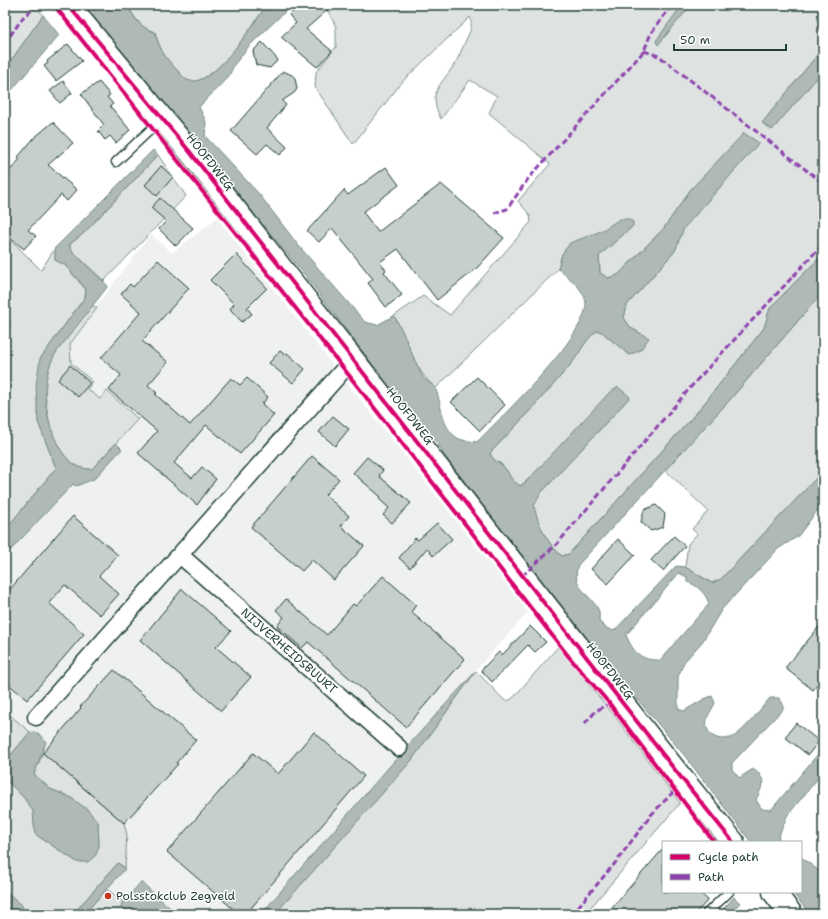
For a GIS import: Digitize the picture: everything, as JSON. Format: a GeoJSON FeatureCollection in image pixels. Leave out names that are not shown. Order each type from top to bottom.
{"type":"FeatureCollection","features":[{"type":"Feature","properties":{"kind":"street","name":"HOOFDWEG"},"geometry":{"type":"LineString","coordinates":[[68,5],[163,119],[353,359],[670,775],[732,841]]}},
{"type":"Feature","properties":{"kind":"street"},"geometry":{"type":"LineString","coordinates":[[36,717],[353,359]]}},
{"type":"Feature","properties":{"kind":"street","name":"NIJVERHEIDSBUURT"},"geometry":{"type":"LineString","coordinates":[[180,555],[399,748]]}},
{"type":"Feature","properties":{"kind":"street"},"geometry":{"type":"LineString","coordinates":[[775,893],[791,914]]}},
{"type":"Feature","properties":{"kind":"lane"},"geometry":{"type":"LineString","coordinates":[[116,162],[163,119]]}},
{"type":"Feature","properties":{"kind":"lane"},"geometry":{"type":"LineString","coordinates":[[706,914],[728,893]]}},
{"type":"Feature","properties":{"kind":"shaded area"},"geometry":{"type":"Polygon","coordinates":[[[5,5],[34,5],[43,15],[5,69],[5,5]]]}},
{"type":"Feature","properties":{"kind":"shaded area"},"geometry":{"type":"Polygon","coordinates":[[[84,5],[127,5],[141,25],[155,32],[164,54],[184,78],[187,80],[197,81],[220,66],[232,53],[267,5],[292,5],[249,46],[234,65],[229,76],[199,107],[206,122],[205,136],[259,194],[298,245],[365,322],[377,325],[394,316],[423,377],[434,386],[436,390],[447,427],[456,437],[463,440],[477,442],[522,396],[558,356],[582,318],[586,304],[583,293],[576,284],[558,269],[562,254],[570,243],[601,231],[620,219],[629,219],[633,222],[633,226],[599,256],[600,273],[608,278],[618,275],[664,228],[691,189],[744,133],[759,143],[684,228],[675,251],[627,305],[624,318],[631,328],[649,338],[640,350],[629,355],[602,332],[597,331],[589,338],[574,360],[551,387],[490,453],[495,460],[504,467],[512,479],[521,486],[608,394],[618,387],[630,397],[541,493],[534,506],[541,527],[552,546],[562,556],[569,554],[699,410],[764,328],[770,308],[823,254],[823,292],[727,403],[578,565],[576,573],[582,589],[599,610],[599,621],[606,628],[614,631],[676,566],[685,567],[712,583],[721,579],[823,471],[823,503],[798,536],[778,549],[722,609],[702,642],[684,662],[678,677],[678,709],[684,711],[712,696],[715,703],[707,719],[707,725],[711,734],[720,739],[731,738],[741,731],[750,723],[770,698],[779,698],[783,704],[783,709],[732,763],[732,769],[739,778],[753,769],[758,772],[764,782],[756,800],[762,809],[771,810],[823,748],[823,772],[787,816],[778,838],[782,841],[750,841],[684,755],[584,635],[444,455],[437,442],[423,432],[305,275],[147,86],[84,5]],[[679,573],[626,635],[638,654],[648,659],[660,660],[709,604],[701,590],[695,585],[687,582],[687,577],[679,573]]]}},
{"type":"Feature","properties":{"kind":"shaded area"},"geometry":{"type":"Polygon","coordinates":[[[127,5],[267,5],[232,53],[220,66],[197,81],[187,80],[184,78],[164,54],[155,32],[145,28],[135,18],[127,5]]]}},
{"type":"Feature","properties":{"kind":"shaded area"},"geometry":{"type":"Polygon","coordinates":[[[325,5],[682,5],[656,41],[658,44],[691,5],[823,5],[823,48],[762,123],[772,130],[823,71],[823,254],[770,308],[764,328],[699,410],[569,554],[562,556],[552,546],[540,527],[533,506],[541,493],[630,397],[520,486],[514,482],[504,467],[493,458],[490,453],[551,387],[571,364],[589,338],[597,331],[602,332],[629,355],[640,350],[648,338],[631,328],[624,318],[627,305],[675,251],[683,228],[730,176],[691,189],[664,228],[618,275],[608,278],[600,273],[599,256],[633,226],[574,258],[562,254],[558,269],[436,388],[428,381],[416,364],[394,316],[423,296],[450,315],[531,222],[530,215],[518,201],[550,164],[489,113],[497,96],[470,80],[441,119],[437,110],[435,96],[437,90],[457,59],[469,34],[471,26],[470,17],[403,81],[353,144],[315,87],[316,72],[336,47],[336,27],[325,5]]]}},
{"type":"Feature","properties":{"kind":"shaded area"},"geometry":{"type":"Polygon","coordinates":[[[682,5],[691,5],[658,45],[656,41],[682,5]]]}},
{"type":"Feature","properties":{"kind":"shaded area"},"geometry":{"type":"Polygon","coordinates":[[[43,15],[59,35],[5,98],[5,69],[43,15]]]}},
{"type":"Feature","properties":{"kind":"shaded area"},"geometry":{"type":"Polygon","coordinates":[[[823,48],[823,71],[772,130],[762,123],[823,48]]]}},
{"type":"Feature","properties":{"kind":"shaded area"},"geometry":{"type":"Polygon","coordinates":[[[153,150],[158,155],[84,233],[70,244],[70,248],[73,252],[108,286],[55,354],[49,368],[46,383],[45,395],[54,437],[69,461],[80,467],[92,469],[116,443],[122,449],[94,479],[76,486],[73,484],[5,556],[5,530],[56,468],[38,422],[36,385],[40,359],[85,297],[86,289],[65,265],[55,260],[55,248],[153,150]]]}},
{"type":"Feature","properties":{"kind":"shaded area"},"geometry":{"type":"Polygon","coordinates":[[[158,155],[186,196],[104,281],[73,252],[70,248],[70,244],[84,233],[158,155]]]}},
{"type":"Feature","properties":{"kind":"shaded area"},"geometry":{"type":"Polygon","coordinates":[[[217,218],[528,612],[402,752],[261,914],[177,914],[141,882],[123,902],[107,889],[125,868],[5,733],[5,543],[51,366],[151,234],[172,253],[217,218]]]}},
{"type":"Feature","properties":{"kind":"shaded area"},"geometry":{"type":"Polygon","coordinates":[[[5,234],[41,270],[55,248],[55,260],[65,265],[86,290],[85,297],[40,359],[38,422],[56,468],[5,530],[5,334],[10,326],[8,314],[5,312],[5,234]]]}},
{"type":"Feature","properties":{"kind":"shaded area"},"geometry":{"type":"Polygon","coordinates":[[[823,292],[823,471],[721,579],[712,583],[685,567],[688,544],[697,534],[692,529],[708,511],[665,470],[727,403],[823,292]]]}},
{"type":"Feature","properties":{"kind":"shaded area"},"geometry":{"type":"Polygon","coordinates":[[[92,305],[97,308],[70,344],[71,363],[93,382],[87,389],[100,399],[107,391],[138,419],[92,469],[78,467],[67,458],[58,445],[51,429],[45,394],[46,378],[49,365],[53,357],[92,305]]]}},
{"type":"Feature","properties":{"kind":"shaded area"},"geometry":{"type":"Polygon","coordinates":[[[558,647],[614,715],[680,803],[585,914],[275,914],[411,761],[476,671],[504,700],[508,701],[513,698],[558,647]]]}},
{"type":"Feature","properties":{"kind":"shaded area"},"geometry":{"type":"Polygon","coordinates":[[[476,671],[411,761],[275,914],[261,914],[402,752],[476,671]]]}},
{"type":"Feature","properties":{"kind":"shaded area"},"geometry":{"type":"Polygon","coordinates":[[[5,711],[30,732],[5,762],[5,711]]]}},
{"type":"Feature","properties":{"kind":"shaded area"},"geometry":{"type":"Polygon","coordinates":[[[30,732],[38,733],[46,742],[34,774],[50,789],[70,797],[87,809],[98,822],[99,846],[96,855],[88,862],[77,862],[35,834],[33,811],[24,798],[5,779],[5,762],[30,732]]]}},
{"type":"Feature","properties":{"kind":"shaded area"},"geometry":{"type":"Polygon","coordinates":[[[43,753],[124,823],[127,835],[125,868],[118,863],[73,914],[25,914],[21,904],[5,891],[5,779],[24,798],[33,811],[35,834],[77,862],[99,846],[98,822],[70,797],[50,789],[34,774],[43,753]]]}},
{"type":"Feature","properties":{"kind":"shaded area"},"geometry":{"type":"Polygon","coordinates":[[[802,858],[823,874],[823,914],[810,914],[793,893],[802,893],[802,858]]]}},
{"type":"Feature","properties":{"kind":"shaded area"},"geometry":{"type":"Polygon","coordinates":[[[118,863],[125,869],[84,914],[73,914],[118,863]]]}},
{"type":"Feature","properties":{"kind":"shaded area"},"geometry":{"type":"Polygon","coordinates":[[[141,882],[177,914],[130,914],[120,906],[141,882]]]}},
{"type":"Feature","properties":{"kind":"shaded area","name":"Polsstokclub Zegveld"},"geometry":{"type":"Polygon","coordinates":[[[107,889],[123,902],[121,906],[130,914],[84,914],[107,889]]]}},
{"type":"Feature","properties":{"kind":"shaded area"},"geometry":{"type":"Polygon","coordinates":[[[5,891],[21,904],[25,914],[5,914],[5,891]]]}},
{"type":"Feature","properties":{"kind":"shaded area"},"geometry":{"type":"Polygon","coordinates":[[[734,897],[740,903],[729,914],[719,914],[734,897]]]}},
{"type":"Feature","properties":{"kind":"building"},"geometry":{"type":"Polygon","coordinates":[[[299,5],[333,5],[306,29],[332,51],[317,67],[281,37],[296,23],[289,15],[299,5]]]}},
{"type":"Feature","properties":{"kind":"building"},"geometry":{"type":"Polygon","coordinates":[[[262,42],[278,60],[270,68],[256,65],[253,51],[262,42]]]}},
{"type":"Feature","properties":{"kind":"building"},"geometry":{"type":"Polygon","coordinates":[[[68,44],[82,61],[56,81],[44,66],[48,63],[47,61],[68,44]]]}},
{"type":"Feature","properties":{"kind":"building"},"geometry":{"type":"Polygon","coordinates":[[[283,71],[295,78],[297,89],[294,93],[282,101],[286,105],[267,128],[287,147],[280,155],[267,144],[257,154],[231,131],[283,71]]]}},
{"type":"Feature","properties":{"kind":"building"},"geometry":{"type":"Polygon","coordinates":[[[63,81],[72,93],[60,103],[50,91],[63,81]]]}},
{"type":"Feature","properties":{"kind":"building"},"geometry":{"type":"Polygon","coordinates":[[[99,82],[110,95],[107,97],[113,104],[110,106],[130,130],[116,143],[110,136],[105,140],[98,131],[104,125],[81,94],[99,82]]]}},
{"type":"Feature","properties":{"kind":"building"},"geometry":{"type":"Polygon","coordinates":[[[53,122],[73,143],[48,165],[77,190],[67,201],[61,195],[28,230],[36,236],[24,249],[5,234],[5,176],[20,159],[18,157],[34,138],[53,122]]]}},
{"type":"Feature","properties":{"kind":"building"},"geometry":{"type":"Polygon","coordinates":[[[161,166],[173,177],[157,196],[145,185],[161,166]]]}},
{"type":"Feature","properties":{"kind":"building"},"geometry":{"type":"Polygon","coordinates":[[[386,167],[399,185],[363,212],[378,232],[441,184],[504,238],[476,269],[437,300],[398,249],[380,262],[386,270],[384,272],[402,295],[386,307],[368,283],[373,279],[332,228],[319,242],[307,231],[344,190],[348,195],[386,167]]]}},
{"type":"Feature","properties":{"kind":"building"},"geometry":{"type":"Polygon","coordinates":[[[160,198],[193,228],[176,246],[159,229],[166,221],[151,208],[160,198]]]}},
{"type":"Feature","properties":{"kind":"building"},"geometry":{"type":"Polygon","coordinates":[[[236,254],[267,288],[247,308],[252,314],[242,322],[230,309],[234,304],[210,280],[236,254]]]}},
{"type":"Feature","properties":{"kind":"building"},"geometry":{"type":"Polygon","coordinates":[[[158,260],[189,288],[142,341],[168,362],[148,385],[157,393],[155,394],[190,425],[231,378],[240,385],[247,378],[268,397],[262,404],[274,415],[240,454],[206,425],[174,463],[192,478],[202,467],[216,479],[197,505],[138,453],[157,431],[109,390],[121,375],[101,358],[141,312],[121,294],[130,284],[133,287],[158,260]]]}},
{"type":"Feature","properties":{"kind":"building"},"geometry":{"type":"Polygon","coordinates":[[[280,351],[285,355],[287,353],[305,369],[293,383],[269,363],[280,351]]]}},
{"type":"Feature","properties":{"kind":"building"},"geometry":{"type":"Polygon","coordinates":[[[70,365],[90,383],[78,397],[58,380],[70,365]]]}},
{"type":"Feature","properties":{"kind":"building"},"geometry":{"type":"Polygon","coordinates":[[[477,377],[505,405],[480,431],[451,402],[477,377]]]}},
{"type":"Feature","properties":{"kind":"building"},"geometry":{"type":"Polygon","coordinates":[[[333,416],[349,429],[335,446],[319,432],[333,416]]]}},
{"type":"Feature","properties":{"kind":"building"},"geometry":{"type":"Polygon","coordinates":[[[312,456],[339,479],[325,495],[349,516],[341,526],[364,546],[334,580],[312,560],[302,571],[251,527],[312,456]]]}},
{"type":"Feature","properties":{"kind":"building"},"geometry":{"type":"Polygon","coordinates":[[[367,457],[383,470],[379,476],[411,503],[392,523],[383,515],[389,508],[379,499],[381,497],[353,473],[367,457]]]}},
{"type":"Feature","properties":{"kind":"building"},"geometry":{"type":"Polygon","coordinates":[[[656,505],[665,514],[663,527],[651,531],[641,522],[644,510],[656,505]]]}},
{"type":"Feature","properties":{"kind":"building"},"geometry":{"type":"Polygon","coordinates":[[[73,516],[118,555],[99,576],[119,594],[100,615],[65,585],[49,603],[84,634],[27,700],[5,681],[5,595],[73,516]]]}},
{"type":"Feature","properties":{"kind":"building"},"geometry":{"type":"Polygon","coordinates":[[[437,523],[452,539],[433,556],[427,548],[410,568],[399,558],[415,538],[418,540],[437,523]]]}},
{"type":"Feature","properties":{"kind":"building"},"geometry":{"type":"Polygon","coordinates":[[[674,536],[685,546],[663,571],[651,560],[674,536]]]}},
{"type":"Feature","properties":{"kind":"building"},"geometry":{"type":"Polygon","coordinates":[[[618,539],[635,555],[608,584],[591,569],[618,539]]]}},
{"type":"Feature","properties":{"kind":"building"},"geometry":{"type":"Polygon","coordinates":[[[383,576],[416,605],[411,612],[465,659],[406,727],[308,642],[302,648],[277,626],[284,617],[276,610],[286,599],[327,635],[353,604],[356,606],[383,576]]]}},
{"type":"Feature","properties":{"kind":"building"},"geometry":{"type":"Polygon","coordinates":[[[182,589],[231,631],[216,647],[251,677],[221,711],[140,640],[182,589]]]}},
{"type":"Feature","properties":{"kind":"building"},"geometry":{"type":"Polygon","coordinates":[[[823,622],[823,678],[813,690],[785,668],[823,622]]]}},
{"type":"Feature","properties":{"kind":"building"},"geometry":{"type":"Polygon","coordinates":[[[530,626],[546,642],[535,652],[528,645],[492,682],[481,670],[499,652],[502,655],[530,626]]]}},
{"type":"Feature","properties":{"kind":"building"},"geometry":{"type":"Polygon","coordinates":[[[114,670],[196,740],[176,763],[178,764],[124,823],[43,753],[81,708],[80,707],[114,670]]]}},
{"type":"Feature","properties":{"kind":"building"},"geometry":{"type":"Polygon","coordinates":[[[796,723],[819,741],[808,755],[785,737],[796,723]]]}},
{"type":"Feature","properties":{"kind":"building"},"geometry":{"type":"Polygon","coordinates":[[[314,732],[364,776],[246,914],[239,914],[167,852],[253,753],[278,774],[314,732]]]}},
{"type":"Feature","properties":{"kind":"building"},"geometry":{"type":"Polygon","coordinates":[[[662,850],[662,893],[700,893],[708,900],[695,914],[606,914],[662,850]]]}},
{"type":"Feature","properties":{"kind":"marked path"},"geometry":{"type":"LineString","coordinates":[[5,43],[24,16],[39,5]]}},
{"type":"Feature","properties":{"kind":"marked path"},"geometry":{"type":"LineString","coordinates":[[494,213],[507,209],[528,179],[644,51],[651,33],[672,5]]}},
{"type":"Feature","properties":{"kind":"marked path"},"geometry":{"type":"LineString","coordinates":[[644,51],[659,56],[823,183]]}},
{"type":"Feature","properties":{"kind":"marked path"},"geometry":{"type":"LineString","coordinates":[[522,576],[557,544],[696,381],[823,244]]}},
{"type":"Feature","properties":{"kind":"marked path"},"geometry":{"type":"LineString","coordinates":[[585,723],[596,711],[611,702]]}},
{"type":"Feature","properties":{"kind":"marked path"},"geometry":{"type":"LineString","coordinates":[[572,914],[616,862],[651,815],[677,788]]}},
{"type":"Feature","properties":{"kind":"cycle path"},"geometry":{"type":"LineString","coordinates":[[54,5],[344,369],[569,657],[609,703],[713,841]]}},
{"type":"Feature","properties":{"kind":"cycle path"},"geometry":{"type":"LineString","coordinates":[[68,5],[190,152],[732,841]]}},
{"type":"Feature","properties":{"kind":"place","name":"Polsstokclub Zegveld"},"geometry":{"type":"Point","coordinates":[108,896]}}]}
